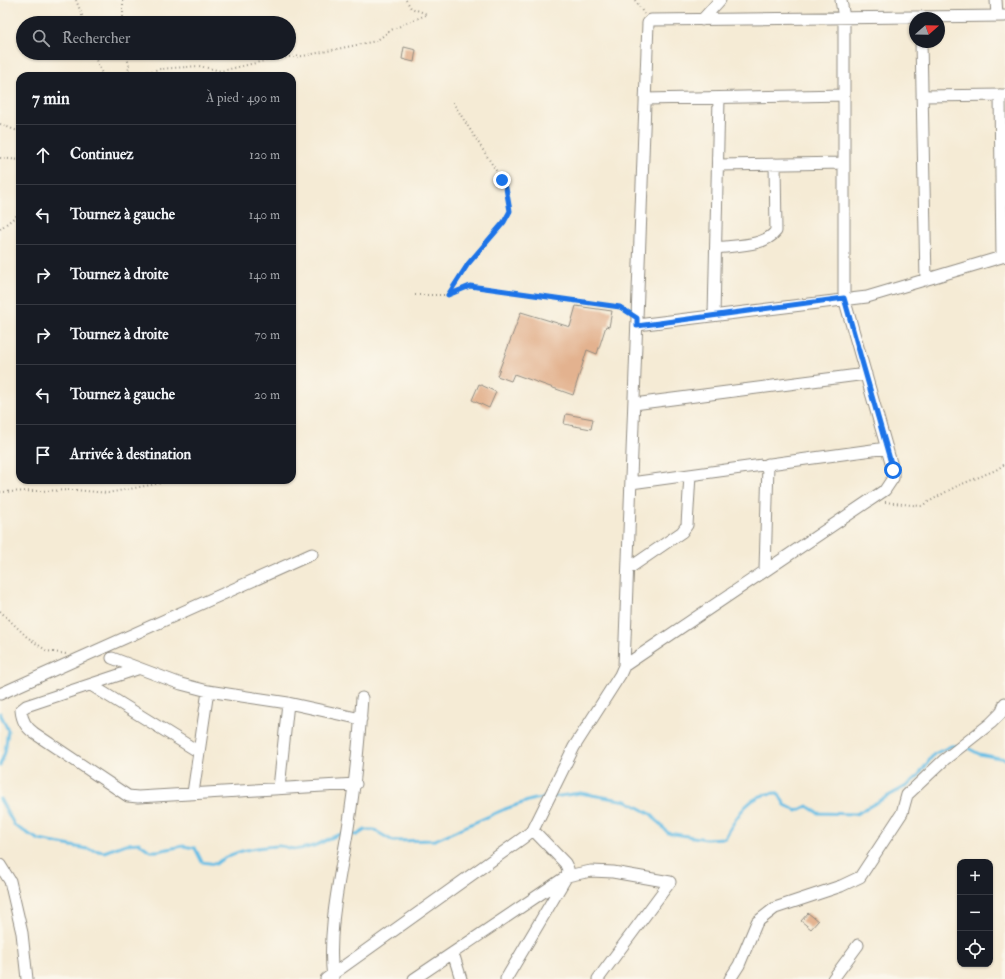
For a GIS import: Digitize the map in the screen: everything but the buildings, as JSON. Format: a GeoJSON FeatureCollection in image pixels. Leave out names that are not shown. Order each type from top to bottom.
{"type":"FeatureCollection","features":[{"type":"Feature","properties":{"kind":"street"},"geometry":{"type":"LineString","coordinates":[[702,20],[720,0]]}},
{"type":"Feature","properties":{"kind":"street"},"geometry":{"type":"LineString","coordinates":[[624,666],[885,490],[892,478],[893,470],[844,298],[844,18],[841,0]]}},
{"type":"Feature","properties":{"kind":"street"},"geometry":{"type":"LineString","coordinates":[[945,17],[1001,16],[996,0]]}},
{"type":"Feature","properties":{"kind":"street"},"geometry":{"type":"LineString","coordinates":[[330,978],[533,830],[574,747],[620,675],[624,666],[648,23],[651,20],[909,18]]}},
{"type":"Feature","properties":{"kind":"street"},"geometry":{"type":"LineString","coordinates":[[921,48],[926,280]]}},
{"type":"Feature","properties":{"kind":"street"},"geometry":{"type":"LineString","coordinates":[[645,99],[844,95]]}},
{"type":"Feature","properties":{"kind":"street"},"geometry":{"type":"LineString","coordinates":[[637,322],[714,315],[876,295],[1003,256],[1002,95],[922,96]]}},
{"type":"Feature","properties":{"kind":"street"},"geometry":{"type":"LineString","coordinates":[[714,315],[719,98]]}},
{"type":"Feature","properties":{"kind":"street"},"geometry":{"type":"LineString","coordinates":[[718,165],[844,163]]}},
{"type":"Feature","properties":{"kind":"street"},"geometry":{"type":"LineString","coordinates":[[716,248],[764,241],[772,236],[776,231],[775,164]]}},
{"type":"Feature","properties":{"kind":"street"},"geometry":{"type":"LineString","coordinates":[[634,404],[866,374]]}},
{"type":"Feature","properties":{"kind":"street"},"geometry":{"type":"LineString","coordinates":[[631,484],[887,448]]}},
{"type":"Feature","properties":{"kind":"street"},"geometry":{"type":"LineString","coordinates":[[765,570],[768,464]]}},
{"type":"Feature","properties":{"kind":"street"},"geometry":{"type":"LineString","coordinates":[[628,569],[682,532],[687,525],[690,475]]}},
{"type":"Feature","properties":{"kind":"street"},"geometry":{"type":"LineString","coordinates":[[0,694],[312,554]]}},
{"type":"Feature","properties":{"kind":"street"},"geometry":{"type":"LineString","coordinates":[[112,658],[137,669],[180,684],[208,691],[288,703],[361,719]]}},
{"type":"Feature","properties":{"kind":"street"},"geometry":{"type":"LineString","coordinates":[[137,669],[26,706],[21,710],[22,717],[27,727],[120,792],[128,796],[356,784]]}},
{"type":"Feature","properties":{"kind":"street"},"geometry":{"type":"LineString","coordinates":[[91,684],[199,752]]}},
{"type":"Feature","properties":{"kind":"street"},"geometry":{"type":"LineString","coordinates":[[193,793],[208,691]]}},
{"type":"Feature","properties":{"kind":"street"},"geometry":{"type":"LineString","coordinates":[[330,978],[336,901],[356,784],[362,698]]}},
{"type":"Feature","properties":{"kind":"street"},"geometry":{"type":"LineString","coordinates":[[279,788],[288,703]]}},
{"type":"Feature","properties":{"kind":"street"},"geometry":{"type":"LineString","coordinates":[[730,979],[739,965],[757,922],[774,908],[841,886],[860,877],[902,813],[907,795],[944,760],[992,723],[1000,713],[1005,703]]}},
{"type":"Feature","properties":{"kind":"street"},"geometry":{"type":"LineString","coordinates":[[506,979],[567,876],[568,870],[566,863],[533,830]]}},
{"type":"Feature","properties":{"kind":"street"},"geometry":{"type":"LineString","coordinates":[[0,865],[10,881],[22,933],[27,979]]}},
{"type":"Feature","properties":{"kind":"street"},"geometry":{"type":"LineString","coordinates":[[414,979],[567,876],[591,871],[613,872],[670,882],[598,979]]}},
{"type":"Feature","properties":{"kind":"street"},"geometry":{"type":"LineString","coordinates":[[833,979],[858,945]]}},
{"type":"Feature","properties":{"kind":"street"},"geometry":{"type":"LineString","coordinates":[[453,953],[461,979]]}},
{"type":"Feature","properties":{"kind":"path"},"geometry":{"type":"LineString","coordinates":[[76,0],[82,16]]}},
{"type":"Feature","properties":{"kind":"path"},"geometry":{"type":"LineString","coordinates":[[123,0],[123,16]]}},
{"type":"Feature","properties":{"kind":"path"},"geometry":{"type":"LineString","coordinates":[[296,57],[376,41],[391,30],[428,14],[411,8],[406,0]]}},
{"type":"Feature","properties":{"kind":"path"},"geometry":{"type":"LineString","coordinates":[[635,0],[642,12],[651,20]]}},
{"type":"Feature","properties":{"kind":"path"},"geometry":{"type":"LineString","coordinates":[[96,60],[101,72]]}},
{"type":"Feature","properties":{"kind":"path"},"geometry":{"type":"LineString","coordinates":[[128,60],[128,72]]}},
{"type":"Feature","properties":{"kind":"path"},"geometry":{"type":"LineString","coordinates":[[146,72],[160,69],[199,66],[221,71],[268,60]]}},
{"type":"Feature","properties":{"kind":"path"},"geometry":{"type":"LineString","coordinates":[[448,295],[468,264],[504,222],[510,211],[506,188],[502,180],[452,101]]}},
{"type":"Feature","properties":{"kind":"path"},"geometry":{"type":"LineString","coordinates":[[0,124],[16,130]]}},
{"type":"Feature","properties":{"kind":"path"},"geometry":{"type":"LineString","coordinates":[[0,158],[16,160]]}},
{"type":"Feature","properties":{"kind":"path"},"geometry":{"type":"LineString","coordinates":[[0,229],[16,216]]}},
{"type":"Feature","properties":{"kind":"path"},"geometry":{"type":"LineString","coordinates":[[415,295],[448,295],[470,286],[620,307],[637,322]]}},
{"type":"Feature","properties":{"kind":"path"},"geometry":{"type":"LineString","coordinates":[[870,500],[898,505],[921,506],[955,487],[996,470],[1005,464]]}},
{"type":"Feature","properties":{"kind":"path"},"geometry":{"type":"LineString","coordinates":[[0,492],[75,490],[108,493],[156,484]]}},
{"type":"Feature","properties":{"kind":"path"},"geometry":{"type":"LineString","coordinates":[[0,611],[27,637],[47,651],[82,656]]}},
{"type":"Feature","properties":{"kind":"waterway"},"geometry":{"type":"LineString","coordinates":[[0,713],[8,730],[5,752],[0,766]]}},
{"type":"Feature","properties":{"kind":"waterway"},"geometry":{"type":"LineString","coordinates":[[553,797],[580,793],[627,801],[651,814],[668,833],[706,839],[725,838],[734,821],[746,806],[760,796],[768,794],[778,793],[785,805],[797,811],[807,806],[818,813],[856,814],[908,785],[918,776],[934,754],[951,746],[956,746]]}},
{"type":"Feature","properties":{"kind":"waterway"},"geometry":{"type":"LineString","coordinates":[[966,747],[979,754],[1005,759]]}},
{"type":"Feature","properties":{"kind":"waterway"},"geometry":{"type":"LineString","coordinates":[[349,834],[357,835],[365,830],[374,830],[393,841],[435,840],[505,809],[534,799],[545,798]]}},
{"type":"Feature","properties":{"kind":"waterway"},"geometry":{"type":"LineString","coordinates":[[0,799],[15,826],[39,840],[104,852],[126,844],[139,843],[150,851],[183,846],[195,848],[202,862],[216,864],[229,856],[245,850],[279,846],[302,849],[314,846],[336,835],[344,834]]}},
{"type":"Feature","properties":{"kind":"route"},"geometry":{"type":"LineString","coordinates":[[502,180],[509,199],[510,211],[504,222],[468,264],[448,295],[464,287],[470,286],[620,307],[637,318],[637,326],[844,298],[893,470]]}}]}
